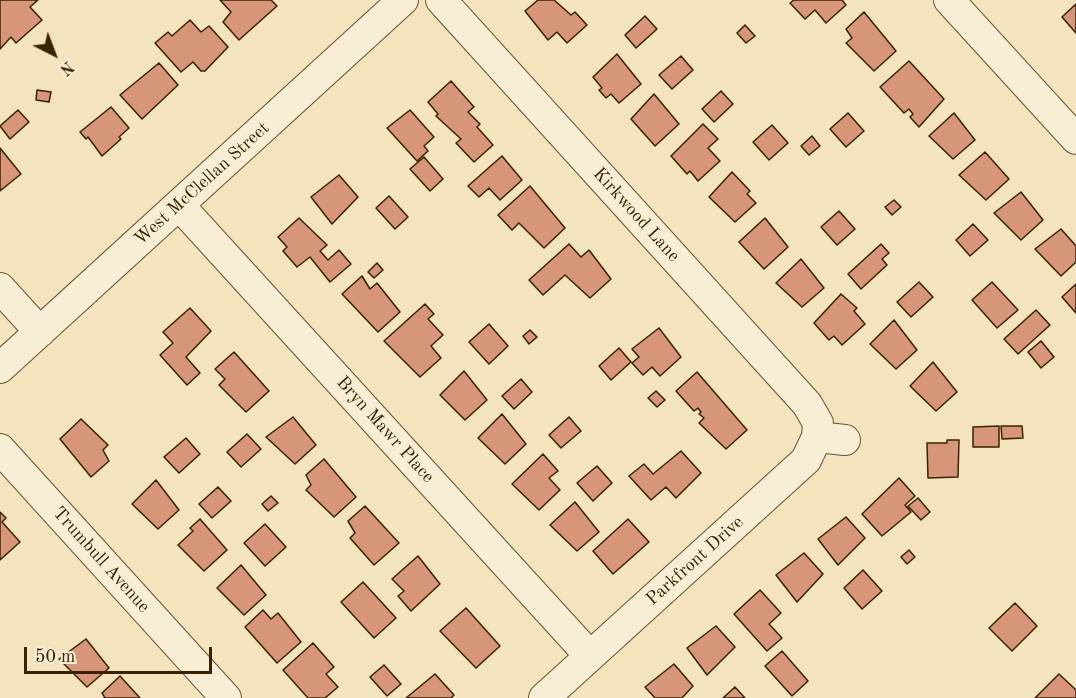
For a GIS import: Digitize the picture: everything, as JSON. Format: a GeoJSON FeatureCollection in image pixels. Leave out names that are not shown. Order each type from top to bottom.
{"type":"FeatureCollection","features":[{"type":"Feature","properties":{"kind":"street","name":"West McClellan Street"},"geometry":{"type":"LineString","coordinates":[[0,368],[403,0]]}},
{"type":"Feature","properties":{"kind":"street","name":"Kirkwood Lane"},"geometry":{"type":"LineString","coordinates":[[441,0],[807,404],[818,423],[831,438]]}},
{"type":"Feature","properties":{"kind":"street"},"geometry":{"type":"LineString","coordinates":[[949,0],[1076,139]]}},
{"type":"Feature","properties":{"kind":"street","name":"Bryn Mawr Place"},"geometry":{"type":"LineString","coordinates":[[179,205],[590,656]]}},
{"type":"Feature","properties":{"kind":"street"},"geometry":{"type":"LineString","coordinates":[[0,288],[40,332]]}},
{"type":"Feature","properties":{"kind":"street","name":"Parkfront Drive"},"geometry":{"type":"LineString","coordinates":[[544,698],[831,438]]}},
{"type":"Feature","properties":{"kind":"street","name":"Trumbull Avenue"},"geometry":{"type":"LineString","coordinates":[[0,449],[226,698]]}},
{"type":"Feature","properties":{"kind":"building"},"geometry":{"type":"Polygon","coordinates":[[[0,0],[38,0],[30,7],[42,20],[16,43],[11,37],[0,49],[0,0]]]}},
{"type":"Feature","properties":{"kind":"building"},"geometry":{"type":"Polygon","coordinates":[[[220,0],[271,0],[277,6],[239,40],[223,22],[231,12],[220,0]]]}},
{"type":"Feature","properties":{"kind":"building"},"geometry":{"type":"Polygon","coordinates":[[[538,0],[554,0],[571,15],[575,12],[587,25],[567,43],[557,32],[548,40],[525,11],[538,0]]]}},
{"type":"Feature","properties":{"kind":"building"},"geometry":{"type":"Polygon","coordinates":[[[794,0],[842,0],[846,5],[826,23],[815,10],[805,19],[790,3],[794,0]]]}},
{"type":"Feature","properties":{"kind":"building"},"geometry":{"type":"Polygon","coordinates":[[[1076,4],[1076,33],[1062,17],[1076,4]]]}},
{"type":"Feature","properties":{"kind":"building"},"geometry":{"type":"Polygon","coordinates":[[[864,12],[896,51],[874,71],[846,43],[852,38],[846,29],[864,12]]]}},
{"type":"Feature","properties":{"kind":"building"},"geometry":{"type":"Polygon","coordinates":[[[645,16],[657,29],[636,48],[625,35],[645,16]]]}},
{"type":"Feature","properties":{"kind":"building"},"geometry":{"type":"Polygon","coordinates":[[[190,20],[201,32],[209,26],[228,47],[205,71],[201,71],[193,62],[181,72],[155,43],[168,32],[172,36],[190,20]]]}},
{"type":"Feature","properties":{"kind":"building"},"geometry":{"type":"Polygon","coordinates":[[[745,25],[755,36],[746,43],[737,33],[745,25]]]}},
{"type":"Feature","properties":{"kind":"building"},"geometry":{"type":"Polygon","coordinates":[[[617,54],[641,84],[619,103],[611,94],[606,98],[599,90],[602,88],[593,77],[617,54]]]}},
{"type":"Feature","properties":{"kind":"building"},"geometry":{"type":"Polygon","coordinates":[[[681,56],[693,70],[672,89],[659,75],[681,56]]]}},
{"type":"Feature","properties":{"kind":"building"},"geometry":{"type":"Polygon","coordinates":[[[909,61],[944,99],[919,127],[910,117],[913,114],[909,109],[904,113],[880,87],[909,61]]]}},
{"type":"Feature","properties":{"kind":"building"},"geometry":{"type":"Polygon","coordinates":[[[159,63],[178,85],[142,119],[120,95],[159,63]]]}},
{"type":"Feature","properties":{"kind":"building"},"geometry":{"type":"Polygon","coordinates":[[[451,81],[474,107],[468,112],[480,124],[477,127],[493,145],[474,162],[456,143],[461,139],[436,116],[438,114],[428,102],[451,81]]]}},
{"type":"Feature","properties":{"kind":"building"},"geometry":{"type":"Polygon","coordinates":[[[37,90],[51,92],[49,102],[36,100],[37,90]]]}},
{"type":"Feature","properties":{"kind":"building"},"geometry":{"type":"Polygon","coordinates":[[[721,91],[733,104],[714,122],[702,109],[721,91]]]}},
{"type":"Feature","properties":{"kind":"building"},"geometry":{"type":"Polygon","coordinates":[[[654,94],[679,124],[655,146],[631,119],[654,94]]]}},
{"type":"Feature","properties":{"kind":"building"},"geometry":{"type":"Polygon","coordinates":[[[111,107],[129,128],[119,137],[121,139],[102,156],[88,137],[86,139],[80,132],[111,107]]]}},
{"type":"Feature","properties":{"kind":"building"},"geometry":{"type":"Polygon","coordinates":[[[18,110],[29,122],[10,139],[0,126],[18,110]]]}},
{"type":"Feature","properties":{"kind":"building"},"geometry":{"type":"Polygon","coordinates":[[[410,110],[434,137],[424,146],[428,151],[417,161],[387,128],[410,110]]]}},
{"type":"Feature","properties":{"kind":"building"},"geometry":{"type":"Polygon","coordinates":[[[848,113],[864,131],[846,147],[830,129],[848,113]]]}},
{"type":"Feature","properties":{"kind":"building"},"geometry":{"type":"Polygon","coordinates":[[[954,113],[975,140],[953,159],[929,136],[954,113]]]}},
{"type":"Feature","properties":{"kind":"building"},"geometry":{"type":"Polygon","coordinates":[[[703,124],[718,139],[708,148],[720,161],[698,181],[690,171],[687,174],[671,156],[703,124]]]}},
{"type":"Feature","properties":{"kind":"building"},"geometry":{"type":"Polygon","coordinates":[[[772,125],[788,143],[769,160],[753,142],[772,125]]]}},
{"type":"Feature","properties":{"kind":"building"},"geometry":{"type":"Polygon","coordinates":[[[812,136],[820,146],[809,155],[801,146],[812,136]]]}},
{"type":"Feature","properties":{"kind":"building"},"geometry":{"type":"Polygon","coordinates":[[[0,148],[21,174],[0,191],[0,148]]]}},
{"type":"Feature","properties":{"kind":"building"},"geometry":{"type":"Polygon","coordinates":[[[985,152],[1009,179],[986,200],[959,175],[985,152]]]}},
{"type":"Feature","properties":{"kind":"building"},"geometry":{"type":"Polygon","coordinates":[[[502,156],[522,180],[500,200],[489,188],[479,197],[468,186],[502,156]]]}},
{"type":"Feature","properties":{"kind":"building"},"geometry":{"type":"Polygon","coordinates":[[[424,157],[443,179],[430,191],[410,169],[424,157]]]}},
{"type":"Feature","properties":{"kind":"building"},"geometry":{"type":"Polygon","coordinates":[[[732,172],[750,191],[747,194],[756,203],[735,222],[709,197],[732,172]]]}},
{"type":"Feature","properties":{"kind":"building"},"geometry":{"type":"Polygon","coordinates":[[[339,175],[358,197],[332,224],[311,197],[339,175]]]}},
{"type":"Feature","properties":{"kind":"building"},"geometry":{"type":"Polygon","coordinates":[[[530,186],[565,228],[544,248],[519,223],[512,230],[498,215],[530,186]]]}},
{"type":"Feature","properties":{"kind":"building"},"geometry":{"type":"Polygon","coordinates":[[[1021,192],[1043,220],[1021,240],[994,213],[1021,192]]]}},
{"type":"Feature","properties":{"kind":"building"},"geometry":{"type":"Polygon","coordinates":[[[389,196],[408,217],[395,229],[376,208],[389,196]]]}},
{"type":"Feature","properties":{"kind":"building"},"geometry":{"type":"Polygon","coordinates":[[[894,200],[901,207],[892,215],[885,207],[894,200]]]}},
{"type":"Feature","properties":{"kind":"building"},"geometry":{"type":"Polygon","coordinates":[[[839,211],[855,229],[837,245],[821,227],[839,211]]]}},
{"type":"Feature","properties":{"kind":"building"},"geometry":{"type":"Polygon","coordinates":[[[299,218],[327,245],[320,251],[328,260],[339,250],[351,264],[330,282],[310,257],[297,267],[283,251],[287,247],[278,237],[299,218]]]}},
{"type":"Feature","properties":{"kind":"building"},"geometry":{"type":"Polygon","coordinates":[[[765,218],[788,247],[764,269],[739,242],[765,218]]]}},
{"type":"Feature","properties":{"kind":"building"},"geometry":{"type":"Polygon","coordinates":[[[973,224],[988,240],[970,256],[956,240],[973,224]]]}},
{"type":"Feature","properties":{"kind":"building"},"geometry":{"type":"Polygon","coordinates":[[[1061,229],[1076,246],[1076,262],[1061,276],[1035,249],[1061,229]]]}},
{"type":"Feature","properties":{"kind":"building"},"geometry":{"type":"Polygon","coordinates":[[[569,244],[581,257],[589,250],[611,279],[590,298],[565,275],[543,295],[529,280],[569,244]]]}},
{"type":"Feature","properties":{"kind":"building"},"geometry":{"type":"Polygon","coordinates":[[[881,244],[889,253],[882,259],[887,265],[861,289],[848,274],[881,244]]]}},
{"type":"Feature","properties":{"kind":"building"},"geometry":{"type":"Polygon","coordinates":[[[801,259],[824,288],[802,307],[776,283],[801,259]]]}},
{"type":"Feature","properties":{"kind":"building"},"geometry":{"type":"Polygon","coordinates":[[[377,263],[383,270],[374,278],[368,272],[377,263]]]}},
{"type":"Feature","properties":{"kind":"building"},"geometry":{"type":"Polygon","coordinates":[[[362,276],[370,289],[377,283],[400,312],[378,332],[342,294],[362,276]]]}},
{"type":"Feature","properties":{"kind":"building"},"geometry":{"type":"Polygon","coordinates":[[[919,282],[933,297],[911,317],[897,302],[919,282]]]}},
{"type":"Feature","properties":{"kind":"building"},"geometry":{"type":"Polygon","coordinates":[[[992,282],[1018,310],[997,328],[972,300],[992,282]]]}},
{"type":"Feature","properties":{"kind":"building"},"geometry":{"type":"Polygon","coordinates":[[[1076,284],[1076,313],[1062,297],[1076,284]]]}},
{"type":"Feature","properties":{"kind":"building"},"geometry":{"type":"Polygon","coordinates":[[[841,294],[857,308],[854,311],[865,324],[842,345],[834,336],[829,340],[814,323],[841,294]]]}},
{"type":"Feature","properties":{"kind":"building"},"geometry":{"type":"Polygon","coordinates":[[[425,304],[434,314],[428,319],[443,335],[431,346],[441,358],[420,377],[384,341],[425,304]]]}},
{"type":"Feature","properties":{"kind":"building"},"geometry":{"type":"Polygon","coordinates":[[[190,308],[211,331],[186,357],[200,373],[187,385],[160,355],[173,343],[163,332],[190,308]]]}},
{"type":"Feature","properties":{"kind":"building"},"geometry":{"type":"Polygon","coordinates":[[[1036,310],[1050,325],[1018,354],[1004,339],[1036,310]]]}},
{"type":"Feature","properties":{"kind":"building"},"geometry":{"type":"Polygon","coordinates":[[[894,320],[917,350],[896,369],[870,344],[894,320]]]}},
{"type":"Feature","properties":{"kind":"building"},"geometry":{"type":"Polygon","coordinates":[[[489,324],[508,346],[489,364],[469,342],[489,324]]]}},
{"type":"Feature","properties":{"kind":"building"},"geometry":{"type":"Polygon","coordinates":[[[659,328],[681,357],[660,376],[652,367],[643,375],[632,363],[639,357],[632,349],[659,328]]]}},
{"type":"Feature","properties":{"kind":"building"},"geometry":{"type":"Polygon","coordinates":[[[530,330],[537,337],[529,344],[523,336],[530,330]]]}},
{"type":"Feature","properties":{"kind":"building"},"geometry":{"type":"Polygon","coordinates":[[[1041,341],[1054,357],[1041,368],[1028,352],[1041,341]]]}},
{"type":"Feature","properties":{"kind":"building"},"geometry":{"type":"Polygon","coordinates":[[[619,348],[631,362],[611,380],[599,366],[619,348]]]}},
{"type":"Feature","properties":{"kind":"building"},"geometry":{"type":"Polygon","coordinates":[[[234,352],[269,391],[246,412],[219,385],[225,379],[215,369],[234,352]]]}},
{"type":"Feature","properties":{"kind":"building"},"geometry":{"type":"Polygon","coordinates":[[[933,362],[957,392],[936,411],[910,386],[933,362]]]}},
{"type":"Feature","properties":{"kind":"building"},"geometry":{"type":"Polygon","coordinates":[[[464,371],[487,400],[465,420],[440,395],[464,371]]]}},
{"type":"Feature","properties":{"kind":"building"},"geometry":{"type":"Polygon","coordinates":[[[697,372],[747,430],[726,449],[699,423],[704,418],[699,414],[701,412],[698,408],[694,411],[676,391],[697,372]]]}},
{"type":"Feature","properties":{"kind":"building"},"geometry":{"type":"Polygon","coordinates":[[[521,379],[532,392],[514,409],[502,396],[521,379]]]}},
{"type":"Feature","properties":{"kind":"building"},"geometry":{"type":"Polygon","coordinates":[[[656,391],[665,400],[657,407],[648,398],[656,391]]]}},
{"type":"Feature","properties":{"kind":"building"},"geometry":{"type":"Polygon","coordinates":[[[502,414],[526,444],[505,464],[478,438],[502,414]]]}},
{"type":"Feature","properties":{"kind":"building"},"geometry":{"type":"Polygon","coordinates":[[[293,417],[316,445],[295,464],[266,437],[293,417]]]}},
{"type":"Feature","properties":{"kind":"building"},"geometry":{"type":"Polygon","coordinates":[[[569,417],[581,431],[561,448],[549,435],[569,417]]]}},
{"type":"Feature","properties":{"kind":"building"},"geometry":{"type":"Polygon","coordinates":[[[81,419],[108,445],[103,450],[109,461],[91,477],[60,439],[81,419]]]}},
{"type":"Feature","properties":{"kind":"building"},"geometry":{"type":"Polygon","coordinates":[[[999,426],[999,447],[973,447],[973,427],[999,426]]]}},
{"type":"Feature","properties":{"kind":"building"},"geometry":{"type":"Polygon","coordinates":[[[1001,426],[1022,426],[1023,438],[1002,439],[1001,426]]]}},
{"type":"Feature","properties":{"kind":"building"},"geometry":{"type":"Polygon","coordinates":[[[247,434],[261,449],[241,467],[227,452],[247,434]]]}},
{"type":"Feature","properties":{"kind":"building"},"geometry":{"type":"Polygon","coordinates":[[[186,438],[200,454],[179,473],[164,457],[186,438]]]}},
{"type":"Feature","properties":{"kind":"building"},"geometry":{"type":"Polygon","coordinates":[[[947,440],[959,440],[958,477],[928,478],[927,443],[947,443],[947,440]]]}},
{"type":"Feature","properties":{"kind":"building"},"geometry":{"type":"Polygon","coordinates":[[[681,451],[701,473],[676,498],[666,487],[651,500],[629,476],[644,464],[653,474],[681,451]]]}},
{"type":"Feature","properties":{"kind":"building"},"geometry":{"type":"Polygon","coordinates":[[[543,454],[558,471],[549,478],[560,490],[539,510],[512,484],[543,454]]]}},
{"type":"Feature","properties":{"kind":"building"},"geometry":{"type":"Polygon","coordinates":[[[324,459],[356,497],[334,517],[306,490],[311,485],[306,475],[324,459]]]}},
{"type":"Feature","properties":{"kind":"building"},"geometry":{"type":"Polygon","coordinates":[[[597,466],[612,483],[593,501],[577,483],[597,466]]]}},
{"type":"Feature","properties":{"kind":"building"},"geometry":{"type":"Polygon","coordinates":[[[899,478],[915,496],[905,505],[911,512],[882,536],[862,514],[899,478]]]}},
{"type":"Feature","properties":{"kind":"building"},"geometry":{"type":"Polygon","coordinates":[[[156,480],[179,510],[158,529],[132,504],[156,480]]]}},
{"type":"Feature","properties":{"kind":"building"},"geometry":{"type":"Polygon","coordinates":[[[218,487],[231,501],[212,518],[199,504],[218,487]]]}},
{"type":"Feature","properties":{"kind":"building"},"geometry":{"type":"Polygon","coordinates":[[[271,496],[278,503],[268,511],[262,504],[271,496]]]}},
{"type":"Feature","properties":{"kind":"building"},"geometry":{"type":"Polygon","coordinates":[[[918,498],[930,512],[921,520],[908,506],[918,498]]]}},
{"type":"Feature","properties":{"kind":"building"},"geometry":{"type":"Polygon","coordinates":[[[575,502],[599,532],[577,551],[550,525],[575,502]]]}},
{"type":"Feature","properties":{"kind":"building"},"geometry":{"type":"Polygon","coordinates":[[[365,506],[399,543],[374,565],[350,538],[355,533],[348,521],[365,506]]]}},
{"type":"Feature","properties":{"kind":"building"},"geometry":{"type":"Polygon","coordinates":[[[0,512],[6,518],[2,522],[20,542],[0,560],[0,512]]]}},
{"type":"Feature","properties":{"kind":"building"},"geometry":{"type":"Polygon","coordinates":[[[846,517],[865,538],[838,565],[818,539],[846,517]]]}},
{"type":"Feature","properties":{"kind":"building"},"geometry":{"type":"Polygon","coordinates":[[[200,519],[227,550],[204,571],[178,545],[193,531],[190,528],[200,519]]]}},
{"type":"Feature","properties":{"kind":"building"},"geometry":{"type":"Polygon","coordinates":[[[628,519],[649,542],[613,574],[593,551],[628,519]]]}},
{"type":"Feature","properties":{"kind":"building"},"geometry":{"type":"Polygon","coordinates":[[[265,524],[286,547],[265,566],[244,543],[265,524]]]}},
{"type":"Feature","properties":{"kind":"building"},"geometry":{"type":"Polygon","coordinates":[[[909,550],[915,557],[907,564],[901,557],[909,550]]]}},
{"type":"Feature","properties":{"kind":"building"},"geometry":{"type":"Polygon","coordinates":[[[804,553],[823,574],[797,602],[776,575],[804,553]]]}},
{"type":"Feature","properties":{"kind":"building"},"geometry":{"type":"Polygon","coordinates":[[[418,556],[440,584],[411,611],[398,596],[404,591],[392,579],[418,556]]]}},
{"type":"Feature","properties":{"kind":"building"},"geometry":{"type":"Polygon","coordinates":[[[241,565],[266,595],[244,615],[217,588],[241,565]]]}},
{"type":"Feature","properties":{"kind":"building"},"geometry":{"type":"Polygon","coordinates":[[[863,570],[882,591],[862,609],[844,588],[863,570]]]}},
{"type":"Feature","properties":{"kind":"building"},"geometry":{"type":"Polygon","coordinates":[[[363,582],[396,618],[374,638],[341,602],[363,582]]]}},
{"type":"Feature","properties":{"kind":"building"},"geometry":{"type":"Polygon","coordinates":[[[760,590],[781,613],[769,624],[782,638],[767,651],[734,614],[760,590]]]}},
{"type":"Feature","properties":{"kind":"building"},"geometry":{"type":"Polygon","coordinates":[[[1015,603],[1037,626],[1012,651],[989,628],[1015,603]]]}},
{"type":"Feature","properties":{"kind":"building"},"geometry":{"type":"Polygon","coordinates":[[[466,608],[500,646],[476,668],[440,631],[466,608]]]}},
{"type":"Feature","properties":{"kind":"building"},"geometry":{"type":"Polygon","coordinates":[[[263,610],[271,619],[278,613],[301,642],[277,663],[245,627],[263,610]]]}},
{"type":"Feature","properties":{"kind":"building"},"geometry":{"type":"Polygon","coordinates":[[[716,626],[735,647],[707,675],[687,648],[716,626]]]}},
{"type":"Feature","properties":{"kind":"building"},"geometry":{"type":"Polygon","coordinates":[[[86,639],[109,668],[87,687],[59,659],[86,639]]]}},
{"type":"Feature","properties":{"kind":"building"},"geometry":{"type":"Polygon","coordinates":[[[313,643],[334,667],[326,674],[338,687],[325,698],[308,698],[283,670],[313,643]]]}},
{"type":"Feature","properties":{"kind":"building"},"geometry":{"type":"Polygon","coordinates":[[[782,651],[808,681],[792,696],[765,666],[782,651]]]}},
{"type":"Feature","properties":{"kind":"building"},"geometry":{"type":"Polygon","coordinates":[[[674,664],[693,686],[682,698],[655,698],[645,687],[674,664]]]}},
{"type":"Feature","properties":{"kind":"building"},"geometry":{"type":"Polygon","coordinates":[[[384,665],[401,684],[387,696],[370,677],[384,665]]]}},
{"type":"Feature","properties":{"kind":"building"},"geometry":{"type":"Polygon","coordinates":[[[435,674],[454,695],[451,698],[406,698],[435,674]]]}},
{"type":"Feature","properties":{"kind":"building"},"geometry":{"type":"Polygon","coordinates":[[[1059,674],[1076,690],[1076,698],[1035,698],[1059,674]]]}},
{"type":"Feature","properties":{"kind":"building"},"geometry":{"type":"Polygon","coordinates":[[[120,676],[140,698],[105,698],[102,693],[120,676]]]}},
{"type":"Feature","properties":{"kind":"building"},"geometry":{"type":"Polygon","coordinates":[[[735,687],[745,698],[723,698],[735,687]]]}}]}
